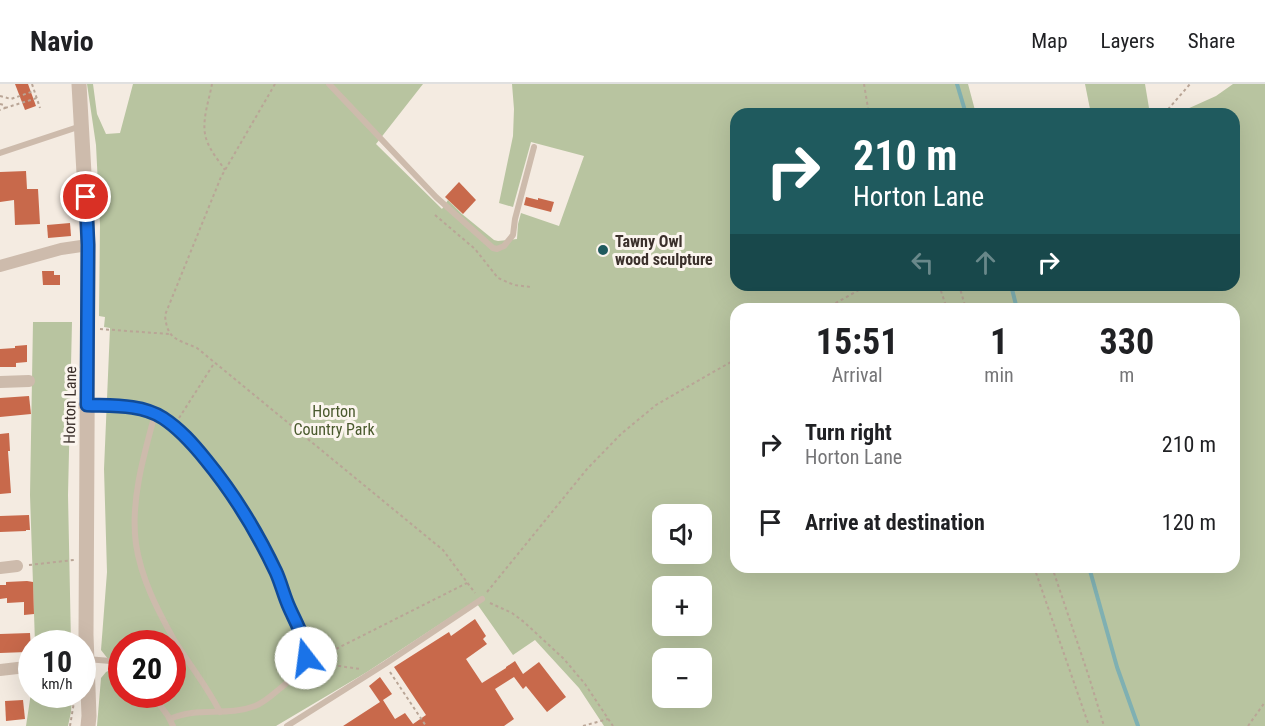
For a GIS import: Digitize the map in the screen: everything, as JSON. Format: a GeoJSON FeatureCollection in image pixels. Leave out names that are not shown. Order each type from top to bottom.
{"type":"FeatureCollection","features":[{"type":"Feature","properties":{"kind":"street","name":"Horton Lane"},"geometry":{"type":"LineString","coordinates":[[79,84],[88,245],[81,405],[86,630]]}},
{"type":"Feature","properties":{"kind":"street"},"geometry":{"type":"LineString","coordinates":[[0,266],[61,249],[88,245]]}},
{"type":"Feature","properties":{"kind":"street"},"geometry":{"type":"LineString","coordinates":[[0,382],[29,381]]}},
{"type":"Feature","properties":{"kind":"street"},"geometry":{"type":"LineString","coordinates":[[0,568],[17,566]]}},
{"type":"Feature","properties":{"kind":"street"},"geometry":{"type":"LineString","coordinates":[[0,670],[18,669]]}},
{"type":"Feature","properties":{"kind":"street","name":"Horton Lane"},"geometry":{"type":"LineString","coordinates":[[88,726],[89,708]]}},
{"type":"Feature","properties":{"kind":"lane"},"geometry":{"type":"LineString","coordinates":[[329,84],[436,197],[493,248],[504,246],[513,235],[534,147]]}},
{"type":"Feature","properties":{"kind":"lane"},"geometry":{"type":"LineString","coordinates":[[0,153],[81,126]]}},
{"type":"Feature","properties":{"kind":"lane"},"geometry":{"type":"LineString","coordinates":[[81,405],[139,408],[174,425],[195,447],[223,481],[247,517],[277,574],[307,655],[302,667],[295,675],[261,704],[220,712],[184,713],[171,722],[162,708]]}},
{"type":"Feature","properties":{"kind":"lane"},"geometry":{"type":"LineString","coordinates":[[155,414],[137,493],[136,546],[146,580],[162,616],[220,712]]}},
{"type":"Feature","properties":{"kind":"lane"},"geometry":{"type":"LineString","coordinates":[[287,726],[369,675],[482,599]]}},
{"type":"Feature","properties":{"kind":"path"},"geometry":{"type":"LineString","coordinates":[[32,84],[40,108]]}},
{"type":"Feature","properties":{"kind":"path"},"geometry":{"type":"LineString","coordinates":[[212,84],[205,126],[206,138],[225,170]]}},
{"type":"Feature","properties":{"kind":"path"},"geometry":{"type":"LineString","coordinates":[[169,334],[165,315],[225,170],[275,84]]}},
{"type":"Feature","properties":{"kind":"path"},"geometry":{"type":"LineString","coordinates":[[864,84],[868,108]]}},
{"type":"Feature","properties":{"kind":"path"},"geometry":{"type":"LineString","coordinates":[[1169,108],[1190,84]]}},
{"type":"Feature","properties":{"kind":"path"},"geometry":{"type":"LineString","coordinates":[[0,96],[11,99],[34,91]]}},
{"type":"Feature","properties":{"kind":"path"},"geometry":{"type":"LineString","coordinates":[[0,110],[37,99]]}},
{"type":"Feature","properties":{"kind":"path"},"geometry":{"type":"LineString","coordinates":[[0,104],[5,108]]}},
{"type":"Feature","properties":{"kind":"path"},"geometry":{"type":"LineString","coordinates":[[435,215],[475,249],[498,278],[514,285],[531,287]]}},
{"type":"Feature","properties":{"kind":"path"},"geometry":{"type":"LineString","coordinates":[[836,303],[857,291]]}},
{"type":"Feature","properties":{"kind":"path"},"geometry":{"type":"LineString","coordinates":[[100,329],[169,334],[197,348],[443,550],[482,599],[512,613],[555,651],[581,678],[613,726]]}},
{"type":"Feature","properties":{"kind":"path"},"geometry":{"type":"LineString","coordinates":[[482,599],[587,469],[621,434],[656,405],[730,362]]}},
{"type":"Feature","properties":{"kind":"path"},"geometry":{"type":"LineString","coordinates":[[174,425],[214,364]]}},
{"type":"Feature","properties":{"kind":"path"},"geometry":{"type":"LineString","coordinates":[[17,566],[75,560]]}},
{"type":"Feature","properties":{"kind":"path"},"geometry":{"type":"LineString","coordinates":[[1036,573],[1089,726]]}},
{"type":"Feature","properties":{"kind":"path"},"geometry":{"type":"LineString","coordinates":[[1054,573],[1104,726]]}},
{"type":"Feature","properties":{"kind":"path"},"geometry":{"type":"LineString","coordinates":[[307,655],[334,650],[467,583]]}},
{"type":"Feature","properties":{"kind":"path"},"geometry":{"type":"LineString","coordinates":[[385,664],[426,726]]}},
{"type":"Feature","properties":{"kind":"path"},"geometry":{"type":"LineString","coordinates":[[295,675],[324,666],[336,665],[361,669],[369,675]]}},
{"type":"Feature","properties":{"kind":"path"},"geometry":{"type":"LineString","coordinates":[[1248,726],[1265,702]]}},
{"type":"Feature","properties":{"kind":"path"},"geometry":{"type":"LineString","coordinates":[[70,726],[73,708]]}},
{"type":"Feature","properties":{"kind":"path"},"geometry":{"type":"LineString","coordinates":[[583,726],[609,719]]}},
{"type":"Feature","properties":{"kind":"green space","name":"Horton Country Park"},"geometry":{"type":"Polygon","coordinates":[[[87,84],[93,84],[97,114],[106,134],[120,133],[133,84],[423,84],[376,144],[442,209],[448,200],[462,214],[498,241],[517,239],[521,213],[559,226],[584,156],[531,142],[513,207],[499,203],[513,136],[512,84],[968,84],[974,108],[730,108],[730,291],[1240,291],[1240,108],[1189,108],[1216,96],[1233,84],[1265,84],[1265,726],[604,726],[579,688],[535,640],[513,655],[475,601],[367,672],[276,726],[97,726],[101,678],[108,671],[108,708],[186,708],[186,630],[108,630],[108,659],[101,650],[107,572],[104,469],[110,328],[104,327],[105,317],[99,316],[100,225],[96,145],[87,84]]]}},
{"type":"Feature","properties":{"kind":"green space"},"geometry":{"type":"Polygon","coordinates":[[[1085,84],[1145,84],[1149,108],[1090,108],[1085,84]]]}},
{"type":"Feature","properties":{"kind":"green space"},"geometry":{"type":"Polygon","coordinates":[[[33,322],[72,322],[68,495],[71,630],[35,630],[30,495],[33,322]]]}},
{"type":"Feature","properties":{"kind":"green space"},"geometry":{"type":"Polygon","coordinates":[[[29,708],[71,708],[68,726],[26,726],[29,708]]]}},
{"type":"Feature","properties":{"kind":"building"},"geometry":{"type":"Polygon","coordinates":[[[15,84],[28,84],[36,106],[25,110],[15,84]]]}},
{"type":"Feature","properties":{"kind":"building"},"geometry":{"type":"Polygon","coordinates":[[[26,171],[27,189],[38,189],[40,224],[15,225],[14,200],[0,202],[0,172],[26,171]]]}},
{"type":"Feature","properties":{"kind":"building"},"geometry":{"type":"Polygon","coordinates":[[[459,182],[476,200],[463,214],[445,197],[459,182]]]}},
{"type":"Feature","properties":{"kind":"building"},"geometry":{"type":"Polygon","coordinates":[[[526,197],[554,202],[551,212],[524,205],[526,197]]]}},
{"type":"Feature","properties":{"kind":"building"},"geometry":{"type":"Polygon","coordinates":[[[70,223],[71,236],[48,238],[47,225],[70,223]]]}},
{"type":"Feature","properties":{"kind":"building"},"geometry":{"type":"Polygon","coordinates":[[[42,271],[54,271],[54,275],[60,275],[60,285],[43,285],[42,271]]]}},
{"type":"Feature","properties":{"kind":"building"},"geometry":{"type":"Polygon","coordinates":[[[27,345],[27,362],[16,363],[16,367],[0,367],[0,349],[27,345]]]}},
{"type":"Feature","properties":{"kind":"building"},"geometry":{"type":"Polygon","coordinates":[[[29,396],[31,414],[0,417],[0,398],[29,396]]]}},
{"type":"Feature","properties":{"kind":"building"},"geometry":{"type":"Polygon","coordinates":[[[9,433],[11,493],[0,494],[0,434],[9,433]]]}},
{"type":"Feature","properties":{"kind":"building"},"geometry":{"type":"Polygon","coordinates":[[[29,515],[30,530],[0,532],[0,516],[29,515]]]}},
{"type":"Feature","properties":{"kind":"building"},"geometry":{"type":"Polygon","coordinates":[[[6,582],[33,582],[34,614],[24,615],[24,602],[7,603],[7,598],[0,599],[0,585],[6,585],[6,582]]]}},
{"type":"Feature","properties":{"kind":"building"},"geometry":{"type":"Polygon","coordinates":[[[475,619],[486,636],[483,639],[487,644],[466,659],[482,683],[515,661],[523,674],[539,662],[566,697],[547,712],[526,686],[523,689],[514,677],[495,689],[514,719],[504,726],[343,726],[380,702],[369,686],[380,677],[392,694],[383,700],[395,719],[405,713],[413,724],[426,715],[394,667],[449,632],[451,636],[475,619]]]}},
{"type":"Feature","properties":{"kind":"building"},"geometry":{"type":"Polygon","coordinates":[[[18,633],[18,652],[0,653],[0,634],[18,633]]]}},
{"type":"Feature","properties":{"kind":"building"},"geometry":{"type":"Polygon","coordinates":[[[18,700],[18,708],[24,708],[25,719],[6,721],[5,701],[18,700]]]}},
{"type":"Feature","properties":{"kind":"waterway"},"geometry":{"type":"LineString","coordinates":[[957,84],[964,108]]}},
{"type":"Feature","properties":{"kind":"waterway"},"geometry":{"type":"LineString","coordinates":[[1012,291],[1016,303]]}},
{"type":"Feature","properties":{"kind":"waterway"},"geometry":{"type":"LineString","coordinates":[[1091,573],[1117,667],[1138,726]]}},
{"type":"Feature","properties":{"kind":"place","name":"Tawny Owl wood sculpture"},"geometry":{"type":"Point","coordinates":[603,250]}},
{"type":"Feature","properties":{"kind":"route"},"geometry":{"type":"LineString","coordinates":[[86,197],[89,320],[87,405],[139,408],[155,414],[174,425],[195,447],[223,481],[247,517],[277,574],[305,646],[306,658]]}}]}
